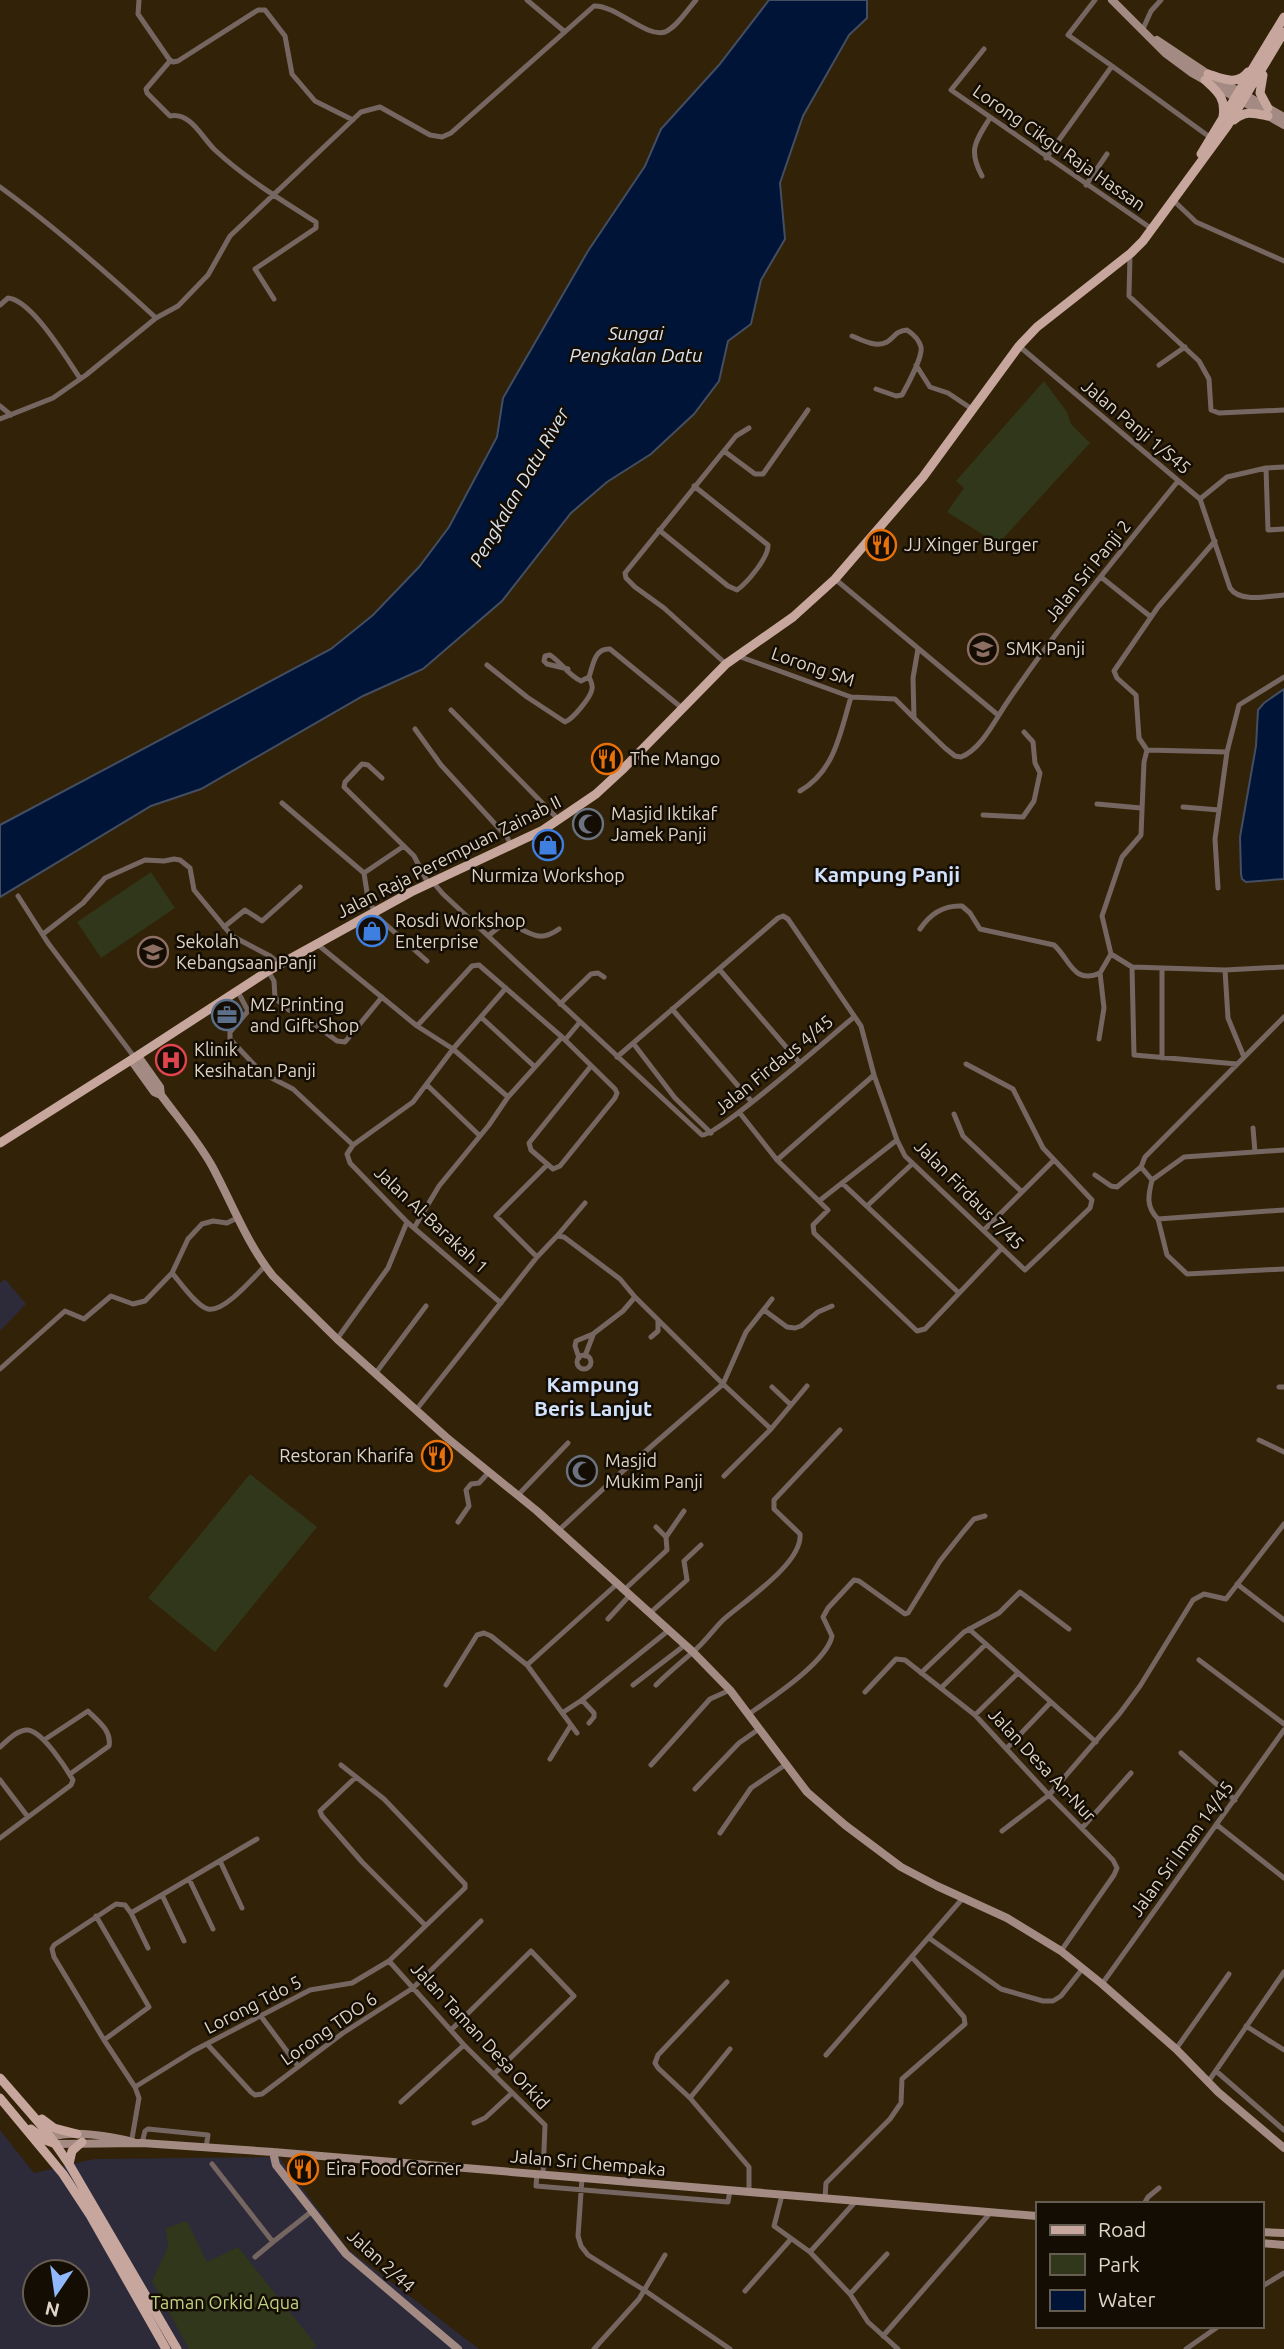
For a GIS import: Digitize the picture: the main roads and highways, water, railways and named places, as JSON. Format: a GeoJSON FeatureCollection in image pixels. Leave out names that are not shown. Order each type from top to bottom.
{"type":"FeatureCollection","features":[{"type":"Feature","properties":{"kind":"main road"},"geometry":{"type":"LineString","coordinates":[[1172,200],[1211,138],[1225,124],[1240,114],[1268,112],[1260,93],[1264,60],[1284,17]]}},
{"type":"Feature","properties":{"kind":"main road"},"geometry":{"type":"LineString","coordinates":[[1172,200],[1284,32]]}},
{"type":"Feature","properties":{"kind":"main road"},"geometry":{"type":"LineString","coordinates":[[1225,124],[1224,101],[1206,77],[1237,80],[1264,60]]}},
{"type":"Feature","properties":{"kind":"main road","name":"Jalan Raja Perempuan Zainab II"},"geometry":{"type":"LineString","coordinates":[[0,1143],[279,964],[430,882],[512,846],[559,820],[608,784],[726,664],[793,617],[835,579],[923,477],[1019,346],[1037,327],[1130,253],[1152,229],[1172,200]]}},
{"type":"Feature","properties":{"kind":"main road"},"geometry":{"type":"LineString","coordinates":[[0,2078],[69,2164],[177,2349]]}},
{"type":"Feature","properties":{"kind":"main road"},"geometry":{"type":"LineString","coordinates":[[2,2100],[39,2137],[52,2141]]}},
{"type":"Feature","properties":{"kind":"main road"},"geometry":{"type":"LineString","coordinates":[[2,2100],[63,2174],[90,2215],[166,2349]]}},
{"type":"Feature","properties":{"kind":"main road"},"geometry":{"type":"LineString","coordinates":[[24,2105],[54,2128],[80,2138],[72,2151],[69,2164]]}},
{"type":"Feature","properties":{"kind":"main road"},"geometry":{"type":"LineString","coordinates":[[52,2141],[63,2174]]}},
{"type":"Feature","properties":{"kind":"water","name":"Sungai Pengkalan Datu"},"geometry":{"type":"Polygon","coordinates":[[[769,0],[867,0],[867,18],[849,35],[803,116],[780,183],[785,239],[761,280],[751,324],[728,341],[719,381],[694,414],[651,454],[607,482],[571,513],[502,601],[423,669],[363,696],[201,789],[151,806],[0,897],[0,825],[331,649],[373,615],[419,567],[449,527],[497,437],[503,398],[588,251],[645,166],[661,129],[719,65],[769,0]]]}},
{"type":"Feature","properties":{"kind":"water"},"geometry":{"type":"Polygon","coordinates":[[[1284,689],[1284,879],[1246,882],[1241,874],[1240,837],[1256,746],[1258,710],[1284,689]]]}},
{"type":"Feature","properties":{"kind":"place","name":"JJ Xinger Burger"},"geometry":{"type":"Point","coordinates":[881,545]}},
{"type":"Feature","properties":{"kind":"place","name":"SMK Panji"},"geometry":{"type":"Point","coordinates":[983,649]}},
{"type":"Feature","properties":{"kind":"place","name":"The Mango"},"geometry":{"type":"Point","coordinates":[607,759]}},
{"type":"Feature","properties":{"kind":"place","name":"Masjid Iktikaf Jamek Panji"},"geometry":{"type":"Point","coordinates":[588,824]}},
{"type":"Feature","properties":{"kind":"place","name":"Nurmiza Workshop"},"geometry":{"type":"Point","coordinates":[548,845]}},
{"type":"Feature","properties":{"kind":"place","name":"Rosdi Workshop Enterprise"},"geometry":{"type":"Point","coordinates":[372,931]}},
{"type":"Feature","properties":{"kind":"place","name":"Sekolah Kebangsaan Panji"},"geometry":{"type":"Point","coordinates":[153,952]}},
{"type":"Feature","properties":{"kind":"place","name":"MZ Printing and Gift Shop"},"geometry":{"type":"Point","coordinates":[227,1015]}},
{"type":"Feature","properties":{"kind":"place","name":"Klinik Kesihatan Panji"},"geometry":{"type":"Point","coordinates":[171,1060]}},
{"type":"Feature","properties":{"kind":"place","name":"Restoran Kharifa"},"geometry":{"type":"Point","coordinates":[437,1456]}},
{"type":"Feature","properties":{"kind":"place","name":"Masjid Mukim Panji"},"geometry":{"type":"Point","coordinates":[582,1471]}},
{"type":"Feature","properties":{"kind":"place","name":"Eira Food Corner"},"geometry":{"type":"Point","coordinates":[303,2169]}},
{"type":"Feature","properties":{"kind":"district","name":"Kampung Panji"},"geometry":{"type":"Point","coordinates":[887,875]}},
{"type":"Feature","properties":{"kind":"district","name":"Kampung Beris Lanjut"},"geometry":{"type":"Point","coordinates":[593,1397]}},
{"type":"Feature","properties":{"kind":"water label","name":"Pengkalan Datu River"},"geometry":{"type":"Point","coordinates":[519,487]}},
{"type":"Feature","properties":{"kind":"park label","name":"Taman Orkid Aqua"},"geometry":{"type":"Point","coordinates":[225,2303]}}]}
